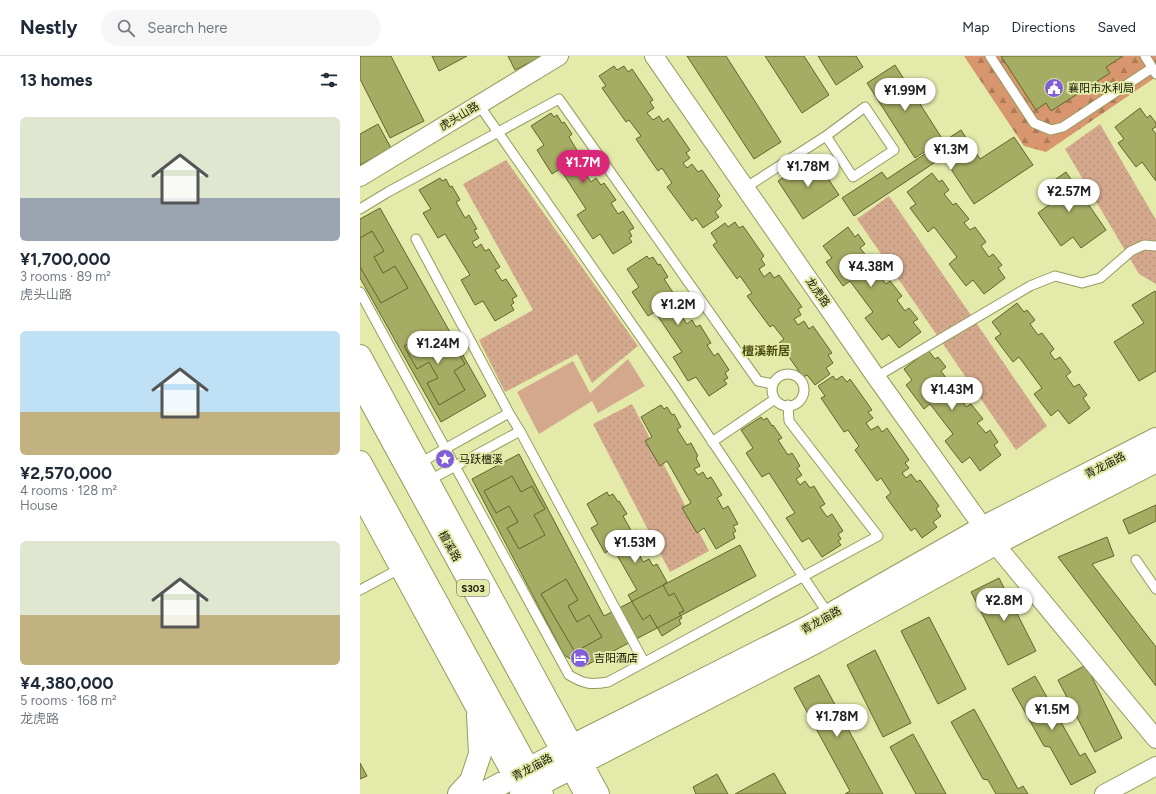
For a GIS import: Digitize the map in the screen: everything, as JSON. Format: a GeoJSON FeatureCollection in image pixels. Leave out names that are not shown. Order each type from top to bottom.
{"type":"FeatureCollection","features":[{"type":"Feature","properties":{"kind":"street","name":"虎头山路"},"geometry":{"type":"LineString","coordinates":[[360,177],[558,56]]}},
{"type":"Feature","properties":{"kind":"street","name":"龙虎路"},"geometry":{"type":"LineString","coordinates":[[654,56],[876,377],[990,536],[1156,739]]}},
{"type":"Feature","properties":{"kind":"street"},"geometry":{"type":"LineString","coordinates":[[360,356],[418,476]]}},
{"type":"Feature","properties":{"kind":"street","name":"檀溪路"},"geometry":{"type":"LineString","coordinates":[[360,382],[418,476],[572,757],[586,794]]}},
{"type":"Feature","properties":{"kind":"street","name":"青龙庙路"},"geometry":{"type":"LineString","coordinates":[[572,757],[816,642],[990,536],[1156,439]]}},
{"type":"Feature","properties":{"kind":"street","name":"青龙庙路"},"geometry":{"type":"LineString","coordinates":[[482,794],[527,787],[572,757],[829,616],[990,536],[1156,461]]}},
{"type":"Feature","properties":{"kind":"street"},"geometry":{"type":"LineString","coordinates":[[360,462],[527,787]]}},
{"type":"Feature","properties":{"kind":"street"},"geometry":{"type":"LineString","coordinates":[[360,492],[478,708],[527,787]]}},
{"type":"Feature","properties":{"kind":"street"},"geometry":{"type":"LineString","coordinates":[[459,794],[471,781],[480,754],[478,708]]}},
{"type":"Feature","properties":{"kind":"street"},"geometry":{"type":"LineString","coordinates":[[572,757],[598,794]]}},
{"type":"Feature","properties":{"kind":"street"},"geometry":{"type":"LineString","coordinates":[[1104,794],[1156,766]]}},
{"type":"Feature","properties":{"kind":"lane"},"geometry":{"type":"LineString","coordinates":[[990,56],[1034,123],[1050,130],[1062,127],[1154,71],[1145,56]]}},
{"type":"Feature","properties":{"kind":"lane"},"geometry":{"type":"LineString","coordinates":[[360,210],[388,192],[559,99],[758,381],[773,384]]}},
{"type":"Feature","properties":{"kind":"lane"},"geometry":{"type":"LineString","coordinates":[[478,105],[675,386],[829,616]]}},
{"type":"Feature","properties":{"kind":"lane"},"geometry":{"type":"LineString","coordinates":[[745,188],[826,136],[864,107],[894,150],[854,177],[826,136]]}},
{"type":"Feature","properties":{"kind":"lane"},"geometry":{"type":"LineString","coordinates":[[416,239],[644,662]]}},
{"type":"Feature","properties":{"kind":"lane"},"geometry":{"type":"LineString","coordinates":[[876,377],[1030,286],[1055,276],[1082,283],[1100,278],[1130,251],[1144,245],[1156,246]]}},
{"type":"Feature","properties":{"kind":"lane"},"geometry":{"type":"LineString","coordinates":[[360,292],[569,675],[592,685],[608,682],[878,536],[789,420],[788,406]]}},
{"type":"Feature","properties":{"kind":"lane"},"geometry":{"type":"LineString","coordinates":[[785,374],[790,374],[800,378],[804,388],[802,398],[798,402],[788,406],[775,399],[772,389],[776,379],[785,374]]}},
{"type":"Feature","properties":{"kind":"lane"},"geometry":{"type":"LineString","coordinates":[[712,442],[775,399]]}},
{"type":"Feature","properties":{"kind":"lane"},"geometry":{"type":"LineString","coordinates":[[418,476],[446,449],[509,413]]}},
{"type":"Feature","properties":{"kind":"lane"},"geometry":{"type":"LineString","coordinates":[[418,476],[455,466],[520,431]]}},
{"type":"Feature","properties":{"kind":"lane"},"geometry":{"type":"LineString","coordinates":[[1136,560],[1156,589]]}},
{"type":"Feature","properties":{"kind":"lane"},"geometry":{"type":"LineString","coordinates":[[360,590],[401,568]]}},
{"type":"Feature","properties":{"kind":"green space"},"geometry":{"type":"Polygon","coordinates":[[[964,56],[1156,56],[1156,77],[1046,152],[1024,146],[964,56]]]}},
{"type":"Feature","properties":{"kind":"shaded area"},"geometry":{"type":"Polygon","coordinates":[[[1100,124],[1156,220],[1156,284],[1139,274],[1065,149],[1100,124]]]}},
{"type":"Feature","properties":{"kind":"shaded area"},"geometry":{"type":"Polygon","coordinates":[[[506,160],[638,346],[592,383],[577,354],[505,392],[479,340],[533,310],[463,184],[506,160]]]}},
{"type":"Feature","properties":{"kind":"shaded area"},"geometry":{"type":"Polygon","coordinates":[[[889,196],[1047,426],[1016,450],[857,219],[889,196]]]}},
{"type":"Feature","properties":{"kind":"shaded area"},"geometry":{"type":"Polygon","coordinates":[[[628,359],[645,386],[598,413],[592,401],[539,434],[517,392],[573,361],[590,393],[628,359]]]}},
{"type":"Feature","properties":{"kind":"shaded area"},"geometry":{"type":"Polygon","coordinates":[[[632,404],[709,551],[670,572],[593,424],[632,404]]]}},
{"type":"Feature","properties":{"kind":"building"},"geometry":{"type":"Polygon","coordinates":[[[360,56],[391,56],[424,121],[390,138],[360,79],[360,56]]]}},
{"type":"Feature","properties":{"kind":"building"},"geometry":{"type":"Polygon","coordinates":[[[432,56],[467,56],[439,71],[432,56]]]}},
{"type":"Feature","properties":{"kind":"building"},"geometry":{"type":"Polygon","coordinates":[[[508,56],[542,56],[515,70],[508,56]]]}},
{"type":"Feature","properties":{"kind":"building"},"geometry":{"type":"Polygon","coordinates":[[[687,56],[726,56],[781,142],[754,159],[687,56]]]}},
{"type":"Feature","properties":{"kind":"building"},"geometry":{"type":"Polygon","coordinates":[[[765,56],[804,56],[829,95],[802,113],[765,56]]]}},
{"type":"Feature","properties":{"kind":"building"},"geometry":{"type":"Polygon","coordinates":[[[818,56],[856,56],[863,67],[836,85],[818,56]]]}},
{"type":"Feature","properties":{"kind":"building","name":"襄阳市水利局"},"geometry":{"type":"Polygon","coordinates":[[[1001,56],[1123,56],[1106,67],[1110,73],[1051,111],[1046,103],[1036,110],[1001,56]]]}},
{"type":"Feature","properties":{"kind":"building"},"geometry":{"type":"Polygon","coordinates":[[[895,65],[943,140],[915,158],[867,83],[895,65]]]}},
{"type":"Feature","properties":{"kind":"building"},"geometry":{"type":"Polygon","coordinates":[[[614,66],[617,70],[624,66],[628,72],[632,69],[653,100],[650,102],[654,108],[647,113],[653,120],[659,116],[663,122],[668,118],[690,150],[686,153],[690,158],[683,163],[687,168],[692,164],[698,172],[702,170],[720,196],[717,199],[722,206],[715,212],[719,217],[703,228],[696,218],[692,221],[667,187],[672,183],[662,168],[658,171],[636,139],[641,136],[629,120],[626,122],[602,88],[606,86],[599,76],[614,66]]]}},
{"type":"Feature","properties":{"kind":"building"},"geometry":{"type":"Polygon","coordinates":[[[1140,108],[1147,118],[1150,115],[1156,123],[1156,127],[1152,129],[1156,134],[1156,181],[1142,162],[1136,167],[1118,143],[1124,139],[1115,127],[1140,108]]]}},
{"type":"Feature","properties":{"kind":"building"},"geometry":{"type":"Polygon","coordinates":[[[551,113],[554,117],[557,115],[562,123],[564,122],[572,134],[569,137],[578,152],[582,150],[591,162],[588,164],[593,172],[587,176],[591,182],[596,178],[601,185],[604,183],[616,200],[611,203],[618,214],[623,211],[634,228],[629,231],[632,236],[629,238],[632,242],[613,254],[600,234],[593,239],[577,215],[586,209],[560,169],[552,174],[537,150],[544,145],[531,126],[551,113]]]}},
{"type":"Feature","properties":{"kind":"building"},"geometry":{"type":"Polygon","coordinates":[[[378,124],[391,148],[360,165],[360,134],[378,124]]]}},
{"type":"Feature","properties":{"kind":"building"},"geometry":{"type":"Polygon","coordinates":[[[961,130],[980,159],[1014,137],[1033,165],[974,204],[943,157],[854,216],[842,198],[882,172],[887,179],[961,130]]]}},
{"type":"Feature","properties":{"kind":"building"},"geometry":{"type":"Polygon","coordinates":[[[813,156],[839,195],[803,219],[778,181],[813,156]]]}},
{"type":"Feature","properties":{"kind":"building"},"geometry":{"type":"Polygon","coordinates":[[[1066,172],[1106,230],[1081,248],[1073,237],[1061,246],[1038,213],[1049,205],[1039,191],[1066,172]]]}},
{"type":"Feature","properties":{"kind":"building"},"geometry":{"type":"Polygon","coordinates":[[[932,173],[939,182],[942,180],[949,190],[944,194],[953,205],[956,203],[969,219],[964,223],[970,230],[975,227],[986,242],[981,246],[989,257],[993,254],[1002,265],[998,268],[1005,278],[984,294],[973,280],[966,286],[949,264],[957,257],[934,227],[928,232],[910,208],[916,204],[907,192],[932,173]]]}},
{"type":"Feature","properties":{"kind":"building"},"geometry":{"type":"Polygon","coordinates":[[[440,178],[442,181],[446,179],[450,187],[452,186],[460,200],[456,202],[465,218],[469,215],[477,229],[474,230],[479,238],[472,242],[476,248],[481,244],[485,251],[489,249],[500,267],[495,270],[502,281],[506,279],[517,296],[512,299],[514,303],[511,305],[514,310],[495,321],[483,301],[475,305],[461,280],[470,275],[445,234],[438,238],[423,213],[431,209],[419,190],[440,178]]]}},
{"type":"Feature","properties":{"kind":"building"},"geometry":{"type":"Polygon","coordinates":[[[380,208],[486,396],[441,422],[360,278],[360,219],[380,208]]]}},
{"type":"Feature","properties":{"kind":"building"},"geometry":{"type":"Polygon","coordinates":[[[735,222],[739,228],[743,226],[764,256],[761,259],[765,265],[759,269],[764,277],[770,272],[774,278],[779,275],[802,307],[798,309],[801,315],[794,319],[798,325],[804,321],[809,329],[813,326],[832,353],[828,355],[833,363],[826,368],[830,374],[815,385],[807,375],[803,377],[779,343],[784,339],[773,325],[770,327],[747,296],[752,293],[740,276],[737,279],[713,245],[717,242],[711,233],[725,223],[728,227],[735,222]]]}},
{"type":"Feature","properties":{"kind":"building"},"geometry":{"type":"Polygon","coordinates":[[[848,227],[855,237],[858,234],[865,244],[860,248],[869,259],[872,257],[885,273],[880,277],[886,284],[890,281],[902,296],[897,300],[905,311],[909,308],[918,319],[913,322],[921,332],[899,348],[889,335],[882,340],[865,318],[873,312],[850,281],[843,286],[826,262],[832,258],[823,246],[848,227]]]}},
{"type":"Feature","properties":{"kind":"building"},"geometry":{"type":"Polygon","coordinates":[[[372,231],[384,251],[374,257],[383,273],[395,266],[408,288],[381,303],[360,267],[360,238],[372,231]]]}},
{"type":"Feature","properties":{"kind":"building"},"geometry":{"type":"Polygon","coordinates":[[[647,256],[649,259],[653,257],[658,265],[660,264],[668,277],[664,279],[674,294],[678,292],[686,305],[683,307],[689,314],[683,318],[687,324],[692,320],[696,327],[700,325],[711,343],[707,345],[714,356],[718,353],[729,370],[725,373],[728,378],[724,380],[727,384],[709,396],[696,377],[688,381],[673,357],[682,352],[655,312],[648,316],[632,292],[639,287],[627,269],[647,256]]]}},
{"type":"Feature","properties":{"kind":"building"},"geometry":{"type":"Polygon","coordinates":[[[1155,291],[1156,371],[1139,381],[1114,342],[1144,323],[1132,305],[1155,291]]]}},
{"type":"Feature","properties":{"kind":"building"},"geometry":{"type":"Polygon","coordinates":[[[1017,303],[1024,312],[1027,310],[1035,320],[1030,324],[1038,335],[1042,333],[1054,349],[1050,353],[1055,360],[1060,357],[1071,372],[1066,376],[1074,387],[1079,384],[1087,395],[1083,398],[1090,408],[1069,424],[1058,410],[1051,416],[1034,394],[1042,388],[1019,357],[1013,362],[995,338],[1001,334],[992,322],[1017,303]]]}},
{"type":"Feature","properties":{"kind":"building"},"geometry":{"type":"Polygon","coordinates":[[[432,331],[441,348],[452,342],[465,364],[454,371],[465,390],[439,405],[427,383],[438,378],[429,362],[417,369],[404,346],[432,331]]]}},
{"type":"Feature","properties":{"kind":"building"},"geometry":{"type":"Polygon","coordinates":[[[928,350],[935,359],[938,357],[946,367],[941,371],[949,382],[953,379],[965,396],[961,399],[966,407],[971,404],[983,419],[977,423],[986,433],[990,430],[998,442],[994,445],[1001,455],[980,471],[970,457],[962,463],[945,441],[953,434],[930,404],[924,409],[906,385],[912,380],[904,369],[928,350]]]}},
{"type":"Feature","properties":{"kind":"building"},"geometry":{"type":"Polygon","coordinates":[[[833,376],[836,380],[842,376],[847,382],[850,379],[872,410],[868,412],[873,418],[866,423],[871,430],[878,426],[882,432],[887,428],[909,460],[905,463],[909,468],[902,473],[906,478],[911,474],[917,482],[920,480],[939,506],[936,509],[941,516],[933,522],[937,527],[922,538],[915,528],[911,531],[886,497],[891,493],[881,478],[877,481],[855,450],[859,446],[848,430],[844,432],[821,398],[825,396],[818,386],[833,376]]]}},
{"type":"Feature","properties":{"kind":"building"},"geometry":{"type":"Polygon","coordinates":[[[661,405],[664,409],[667,407],[672,415],[674,414],[681,427],[677,429],[687,445],[691,443],[698,456],[696,458],[700,466],[694,469],[698,475],[703,472],[707,479],[711,477],[722,495],[717,498],[723,509],[728,506],[738,524],[733,526],[736,531],[733,533],[735,538],[716,549],[704,528],[697,533],[682,508],[691,503],[667,461],[660,466],[645,441],[652,437],[641,417],[661,405]]]}},
{"type":"Feature","properties":{"kind":"building"},"geometry":{"type":"Polygon","coordinates":[[[761,417],[763,420],[767,418],[772,426],[773,425],[782,438],[778,440],[788,455],[792,453],[800,466],[797,468],[802,475],[796,479],[800,485],[805,481],[810,488],[814,486],[825,504],[820,507],[827,517],[832,514],[843,531],[838,534],[841,539],[838,541],[841,545],[822,557],[809,538],[802,542],[786,518],[795,513],[769,473],[762,477],[746,453],[753,448],[741,430],[761,417]]]}},
{"type":"Feature","properties":{"kind":"building"},"geometry":{"type":"Polygon","coordinates":[[[519,454],[604,616],[740,545],[756,576],[583,667],[564,655],[472,479],[519,454]]]}},
{"type":"Feature","properties":{"kind":"building"},"geometry":{"type":"Polygon","coordinates":[[[512,476],[521,492],[532,486],[545,509],[534,515],[545,535],[519,549],[507,528],[518,522],[509,506],[496,513],[484,491],[512,476]]]}},
{"type":"Feature","properties":{"kind":"building"},"geometry":{"type":"Polygon","coordinates":[[[607,492],[609,496],[613,494],[618,502],[619,501],[627,514],[623,516],[632,532],[636,530],[644,543],[641,545],[646,553],[640,556],[643,562],[649,559],[653,566],[657,564],[667,582],[663,585],[669,596],[674,593],[684,611],[679,613],[682,618],[679,620],[681,624],[662,636],[650,615],[643,620],[628,595],[637,590],[613,548],[605,553],[591,528],[598,524],[587,504],[607,492]]]}},
{"type":"Feature","properties":{"kind":"building"},"geometry":{"type":"Polygon","coordinates":[[[1156,505],[1156,521],[1129,534],[1123,520],[1156,505]]]}},
{"type":"Feature","properties":{"kind":"building"},"geometry":{"type":"Polygon","coordinates":[[[1107,537],[1114,556],[1092,564],[1156,647],[1156,686],[1058,557],[1107,537]]]}},
{"type":"Feature","properties":{"kind":"building"},"geometry":{"type":"Polygon","coordinates":[[[999,578],[1036,651],[1008,665],[971,592],[999,578]]]}},
{"type":"Feature","properties":{"kind":"building"},"geometry":{"type":"Polygon","coordinates":[[[566,579],[578,600],[568,606],[577,622],[589,615],[602,637],[575,652],[541,594],[566,579]]]}},
{"type":"Feature","properties":{"kind":"building"},"geometry":{"type":"Polygon","coordinates":[[[929,617],[966,689],[938,704],[901,631],[929,617]]]}},
{"type":"Feature","properties":{"kind":"building"},"geometry":{"type":"Polygon","coordinates":[[[875,650],[911,723],[883,737],[847,665],[875,650]]]}},
{"type":"Feature","properties":{"kind":"building"},"geometry":{"type":"Polygon","coordinates":[[[1086,665],[1122,738],[1095,752],[1058,680],[1086,665]]]}},
{"type":"Feature","properties":{"kind":"building"},"geometry":{"type":"Polygon","coordinates":[[[819,675],[883,794],[845,794],[850,791],[794,688],[819,675]]]}},
{"type":"Feature","properties":{"kind":"building"},"geometry":{"type":"Polygon","coordinates":[[[1035,676],[1080,756],[1085,753],[1096,772],[1071,785],[1050,747],[1044,746],[1012,689],[1035,676]]]}},
{"type":"Feature","properties":{"kind":"building"},"geometry":{"type":"Polygon","coordinates":[[[974,709],[1018,789],[1023,786],[1028,794],[996,794],[988,780],[983,779],[951,722],[974,709]]]}},
{"type":"Feature","properties":{"kind":"building"},"geometry":{"type":"Polygon","coordinates":[[[913,734],[946,794],[916,794],[890,747],[913,734]]]}},
{"type":"Feature","properties":{"kind":"building"},"geometry":{"type":"Polygon","coordinates":[[[360,763],[367,776],[360,779],[360,763]]]}},
{"type":"Feature","properties":{"kind":"building"},"geometry":{"type":"Polygon","coordinates":[[[774,773],[786,794],[735,794],[774,773]]]}},
{"type":"Feature","properties":{"kind":"building"},"geometry":{"type":"Polygon","coordinates":[[[717,774],[728,794],[696,794],[693,787],[717,774]]]}},
{"type":"Feature","properties":{"kind":"place","name":"襄阳市水利局"},"geometry":{"type":"Point","coordinates":[1054,88]}},
{"type":"Feature","properties":{"kind":"place","name":"马跃檀溪"},"geometry":{"type":"Point","coordinates":[445,459]}},
{"type":"Feature","properties":{"kind":"place","name":"吉阳酒店"},"geometry":{"type":"Point","coordinates":[580,658]}},
{"type":"Feature","properties":{"kind":"district","name":"檀溪新居"},"geometry":{"type":"Point","coordinates":[766,351]}}]}
